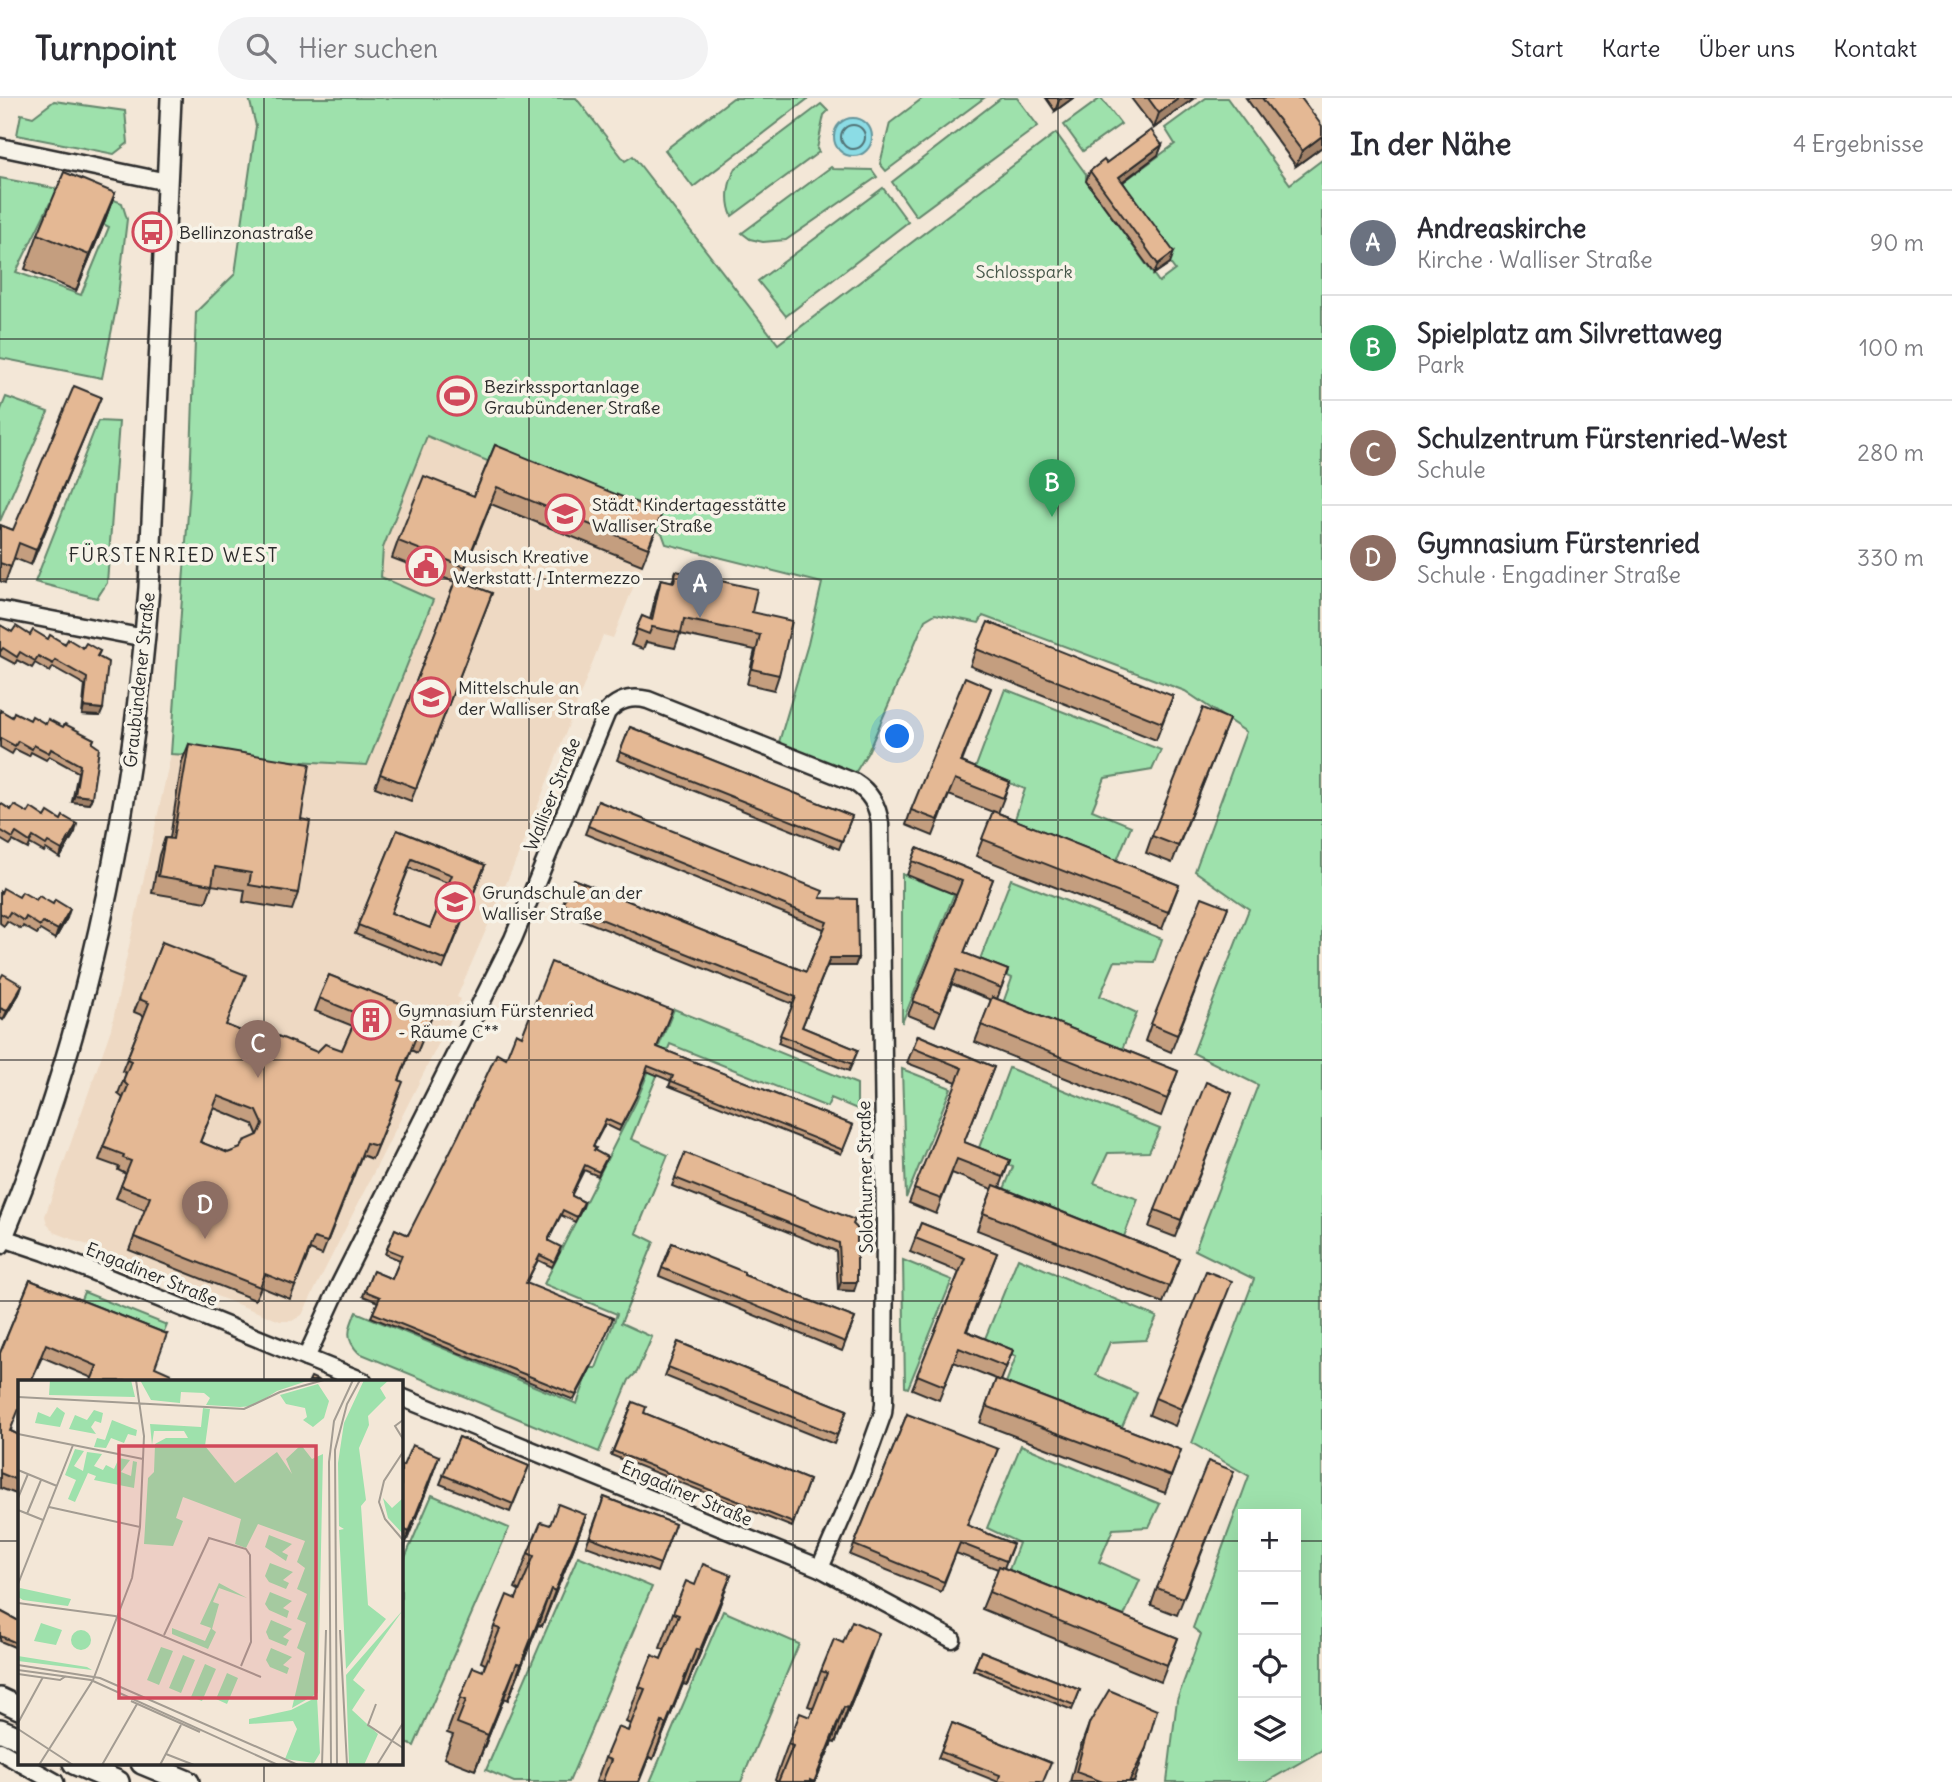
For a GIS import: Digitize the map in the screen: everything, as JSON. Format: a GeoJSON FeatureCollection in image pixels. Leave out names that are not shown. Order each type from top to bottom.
{"type":"FeatureCollection","features":[{"type":"Feature","properties":{"kind":"main road"},"geometry":{"type":"LineString","coordinates":[[0,1699],[18,1708]]}},
{"type":"Feature","properties":{"kind":"main road"},"geometry":{"type":"LineString","coordinates":[[0,1730],[18,1738]]}},
{"type":"Feature","properties":{"kind":"main road"},"geometry":{"type":"LineString","coordinates":[[77,1764],[118,1782]]}},
{"type":"Feature","properties":{"kind":"main road"},"geometry":{"type":"LineString","coordinates":[[144,1764],[188,1782]]}},
{"type":"Feature","properties":{"kind":"street","name":"Graubündener Straße"},"geometry":{"type":"LineString","coordinates":[[1,1240],[55,1097],[88,977],[126,790],[145,638],[154,498],[171,98]]}},
{"type":"Feature","properties":{"kind":"street"},"geometry":{"type":"LineString","coordinates":[[0,147],[167,182]]}},
{"type":"Feature","properties":{"kind":"street"},"geometry":{"type":"LineString","coordinates":[[0,610],[145,638]]}},
{"type":"Feature","properties":{"kind":"street","name":"Walliser Straße"},"geometry":{"type":"LineString","coordinates":[[306,1358],[339,1286],[513,939],[604,718],[612,706],[636,697],[648,700],[854,782]]}},
{"type":"Feature","properties":{"kind":"street","name":"Solothurner Straße"},"geometry":{"type":"LineString","coordinates":[[820,1569],[861,1474],[883,1413],[884,1403],[886,1218],[880,824],[877,807],[871,796],[854,782]]}},
{"type":"Feature","properties":{"kind":"street","name":"Engadiner Straße"},"geometry":{"type":"LineString","coordinates":[[1,1240],[45,1252],[361,1380]]}},
{"type":"Feature","properties":{"kind":"street","name":"Engadiner Straße"},"geometry":{"type":"LineString","coordinates":[[402,1397],[820,1569],[952,1639]]}},
{"type":"Feature","properties":{"kind":"street"},"geometry":{"type":"LineString","coordinates":[[0,1751],[18,1761]]}},
{"type":"Feature","properties":{"kind":"street"},"geometry":{"type":"LineString","coordinates":[[24,1764],[55,1782]]}},
{"type":"Feature","properties":{"kind":"shaded area"},"geometry":{"type":"Polygon","coordinates":[[[427,436],[656,530],[613,638],[603,635],[524,842],[457,997],[461,999],[302,1315],[292,1321],[280,1321],[54,1232],[47,1224],[45,1216],[111,1029],[171,754],[367,765],[433,600],[381,577],[383,548],[427,436]]]}},
{"type":"Feature","properties":{"kind":"green space","name":"Schlosspark"},"geometry":{"type":"Polygon","coordinates":[[[249,98],[576,98],[625,161],[633,156],[778,344],[1056,133],[1086,174],[1086,181],[1159,282],[1175,270],[1130,208],[1119,185],[1175,144],[1165,128],[1206,98],[1227,98],[1290,184],[1322,160],[1322,1750],[1266,1782],[1167,1782],[1177,1700],[1201,1634],[1193,1628],[1249,1476],[1192,1443],[1254,1279],[1195,1250],[1258,1085],[1193,1053],[1249,909],[1195,871],[1246,732],[1185,691],[983,616],[979,623],[935,614],[925,620],[868,752],[852,778],[777,749],[808,644],[822,583],[666,544],[662,533],[427,436],[383,548],[381,577],[433,600],[367,765],[171,754],[190,485],[196,312],[235,274],[256,126],[249,98]]]}},
{"type":"Feature","properties":{"kind":"green space"},"geometry":{"type":"Polygon","coordinates":[[[733,98],[809,98],[693,187],[665,150],[733,98]]]}},
{"type":"Feature","properties":{"kind":"green space"},"geometry":{"type":"Polygon","coordinates":[[[923,98],[984,98],[886,171],[880,164],[890,123],[923,98]]]}},
{"type":"Feature","properties":{"kind":"green space"},"geometry":{"type":"Polygon","coordinates":[[[1001,98],[1017,98],[1038,126],[916,216],[892,182],[1001,98]]]}},
{"type":"Feature","properties":{"kind":"green space"},"geometry":{"type":"Polygon","coordinates":[[[1101,98],[1121,124],[1083,151],[1064,125],[1101,98]]]}},
{"type":"Feature","properties":{"kind":"green space"},"geometry":{"type":"Polygon","coordinates":[[[54,101],[125,111],[128,143],[114,154],[17,135],[21,114],[33,117],[54,101]]]}},
{"type":"Feature","properties":{"kind":"green space"},"geometry":{"type":"Polygon","coordinates":[[[821,104],[828,111],[824,115],[817,149],[819,152],[732,216],[728,191],[736,168],[821,104]]]}},
{"type":"Feature","properties":{"kind":"green space"},"geometry":{"type":"Polygon","coordinates":[[[831,167],[872,170],[877,177],[786,240],[763,242],[750,239],[742,233],[831,167]]]}},
{"type":"Feature","properties":{"kind":"green space"},"geometry":{"type":"Polygon","coordinates":[[[0,178],[75,192],[70,209],[50,203],[16,272],[81,295],[109,227],[88,216],[96,193],[122,203],[127,219],[117,304],[102,378],[0,358],[0,178]]]}},
{"type":"Feature","properties":{"kind":"green space"},"geometry":{"type":"Polygon","coordinates":[[[883,188],[908,222],[786,316],[758,281],[883,188]]]}},
{"type":"Feature","properties":{"kind":"green space"},"geometry":{"type":"Polygon","coordinates":[[[6,397],[48,412],[0,521],[0,412],[6,397]]]}},
{"type":"Feature","properties":{"kind":"green space"},"geometry":{"type":"Polygon","coordinates":[[[98,421],[119,422],[107,583],[97,598],[35,582],[98,421]]]}},
{"type":"Feature","properties":{"kind":"green space"},"geometry":{"type":"Polygon","coordinates":[[[1005,689],[1161,750],[1152,770],[1105,778],[1092,810],[1131,826],[1116,863],[1014,822],[1025,789],[975,769],[1005,689]]]}},
{"type":"Feature","properties":{"kind":"green space"},"geometry":{"type":"Polygon","coordinates":[[[902,874],[954,894],[902,1023],[902,874]]]}},
{"type":"Feature","properties":{"kind":"green space"},"geometry":{"type":"Polygon","coordinates":[[[1011,879],[1162,939],[1154,962],[1115,961],[1100,996],[1137,1013],[1121,1052],[1002,1006],[1012,978],[979,962],[1011,879]]]}},
{"type":"Feature","properties":{"kind":"green space"},"geometry":{"type":"Polygon","coordinates":[[[674,1009],[857,1084],[857,1109],[831,1098],[827,1107],[670,1044],[631,1139],[668,1155],[636,1233],[654,1242],[621,1323],[652,1337],[637,1372],[629,1380],[599,1452],[359,1353],[349,1334],[356,1312],[577,1404],[590,1368],[596,1368],[617,1314],[544,1284],[636,1102],[674,1009]]]}},
{"type":"Feature","properties":{"kind":"green space"},"geometry":{"type":"Polygon","coordinates":[[[1009,1068],[1160,1129],[1149,1152],[1108,1153],[1094,1183],[1138,1199],[1122,1242],[1002,1194],[1013,1167],[977,1153],[1009,1068]]]}},
{"type":"Feature","properties":{"kind":"green space"},"geometry":{"type":"Polygon","coordinates":[[[902,1069],[951,1088],[906,1198],[902,1069]]]}},
{"type":"Feature","properties":{"kind":"green space"},"geometry":{"type":"Polygon","coordinates":[[[1018,1258],[1157,1317],[1146,1340],[1110,1342],[1096,1375],[1137,1393],[1121,1429],[1006,1383],[1016,1356],[984,1341],[1018,1258]]]}},
{"type":"Feature","properties":{"kind":"green space"},"geometry":{"type":"Polygon","coordinates":[[[903,1260],[952,1280],[908,1388],[905,1387],[903,1260]]]}},
{"type":"Feature","properties":{"kind":"green space"},"geometry":{"type":"Polygon","coordinates":[[[84,1292],[167,1325],[162,1337],[79,1304],[84,1292]]]}},
{"type":"Feature","properties":{"kind":"green space"},"geometry":{"type":"Polygon","coordinates":[[[1021,1445],[1160,1504],[1149,1527],[1113,1529],[1099,1562],[1140,1580],[1124,1616],[1009,1570],[1019,1543],[987,1528],[1021,1445]]]}},
{"type":"Feature","properties":{"kind":"green space"},"geometry":{"type":"Polygon","coordinates":[[[432,1495],[509,1528],[414,1746],[402,1741],[402,1565],[432,1495]]]}},
{"type":"Feature","properties":{"kind":"green space"},"geometry":{"type":"Polygon","coordinates":[[[578,1556],[652,1587],[569,1782],[514,1782],[486,1770],[578,1556]]]}},
{"type":"Feature","properties":{"kind":"green space"},"geometry":{"type":"Polygon","coordinates":[[[723,1611],[799,1644],[741,1782],[650,1782],[723,1611]]]}},
{"type":"Feature","properties":{"kind":"water"},"geometry":{"type":"Polygon","coordinates":[[[853,118],[866,124],[872,137],[866,150],[853,156],[840,150],[834,137],[840,124],[853,118]]]}},
{"type":"Feature","properties":{"kind":"building"},"geometry":{"type":"Polygon","coordinates":[[[1148,98],[1179,98],[1159,113],[1148,98]]]}},
{"type":"Feature","properties":{"kind":"building"},"geometry":{"type":"Polygon","coordinates":[[[1262,98],[1301,98],[1322,126],[1322,136],[1302,151],[1262,98]]]}},
{"type":"Feature","properties":{"kind":"building"},"geometry":{"type":"Polygon","coordinates":[[[1151,130],[1162,145],[1119,177],[1174,252],[1158,264],[1090,171],[1104,160],[1106,163],[1151,130]]]}},
{"type":"Feature","properties":{"kind":"building"},"geometry":{"type":"Polygon","coordinates":[[[64,172],[115,193],[89,255],[38,234],[64,172]]]}},
{"type":"Feature","properties":{"kind":"building"},"geometry":{"type":"Polygon","coordinates":[[[74,386],[101,397],[36,550],[19,543],[11,567],[0,563],[0,525],[13,530],[74,386]]]}},
{"type":"Feature","properties":{"kind":"building"},"geometry":{"type":"Polygon","coordinates":[[[495,445],[662,513],[648,548],[497,487],[465,567],[398,541],[424,476],[474,496],[495,445]]]}},
{"type":"Feature","properties":{"kind":"building"},"geometry":{"type":"Polygon","coordinates":[[[676,571],[757,589],[752,612],[792,621],[779,675],[752,669],[760,635],[684,619],[681,633],[652,627],[649,634],[636,629],[642,616],[652,620],[661,579],[674,582],[676,571]]]}},
{"type":"Feature","properties":{"kind":"building","name":"Mittelschule an der Walliser Straße"},"geometry":{"type":"Polygon","coordinates":[[[456,579],[492,593],[416,788],[380,774],[456,579]]]}},
{"type":"Feature","properties":{"kind":"building"},"geometry":{"type":"Polygon","coordinates":[[[988,622],[1173,696],[1162,723],[976,649],[988,622]]]}},
{"type":"Feature","properties":{"kind":"building"},"geometry":{"type":"Polygon","coordinates":[[[0,625],[12,632],[16,626],[30,635],[33,630],[48,639],[50,635],[65,644],[68,639],[83,648],[86,643],[100,651],[97,656],[108,662],[103,709],[84,707],[87,678],[55,660],[53,664],[38,656],[35,661],[20,652],[17,657],[3,648],[0,652],[0,625]]]}},
{"type":"Feature","properties":{"kind":"building"},"geometry":{"type":"Polygon","coordinates":[[[965,677],[991,688],[961,762],[1010,782],[1003,798],[955,779],[938,820],[911,810],[965,677]]]}},
{"type":"Feature","properties":{"kind":"building"},"geometry":{"type":"Polygon","coordinates":[[[1203,708],[1229,719],[1178,846],[1152,836],[1203,708]]]}},
{"type":"Feature","properties":{"kind":"building"},"geometry":{"type":"Polygon","coordinates":[[[0,710],[12,717],[14,712],[30,720],[32,716],[46,724],[48,719],[63,727],[65,724],[94,739],[92,743],[99,748],[92,797],[75,795],[80,765],[51,749],[49,753],[34,745],[32,749],[18,741],[15,746],[0,738],[0,710]]]}},
{"type":"Feature","properties":{"kind":"building"},"geometry":{"type":"Polygon","coordinates":[[[630,727],[852,816],[842,841],[620,752],[630,727]]]}},
{"type":"Feature","properties":{"kind":"building"},"geometry":{"type":"Polygon","coordinates":[[[189,744],[310,764],[301,819],[310,821],[298,893],[249,885],[251,873],[215,867],[212,885],[158,876],[165,838],[173,839],[189,744]]]}},
{"type":"Feature","properties":{"kind":"building"},"geometry":{"type":"Polygon","coordinates":[[[598,801],[823,891],[820,898],[857,899],[858,958],[830,958],[802,1027],[858,1050],[852,1064],[780,1035],[796,997],[563,904],[573,879],[806,972],[827,922],[588,826],[598,801]]]}},
{"type":"Feature","properties":{"kind":"building"},"geometry":{"type":"Polygon","coordinates":[[[0,803],[11,810],[14,805],[28,813],[31,808],[45,817],[48,812],[61,820],[63,816],[77,824],[62,850],[33,837],[30,842],[16,833],[13,838],[0,830],[0,803]]]}},
{"type":"Feature","properties":{"kind":"building"},"geometry":{"type":"Polygon","coordinates":[[[993,811],[1179,885],[1168,912],[982,839],[993,811]]]}},
{"type":"Feature","properties":{"kind":"building","name":"Grundschule an der Walliser Straße"},"geometry":{"type":"Polygon","coordinates":[[[397,830],[485,865],[446,960],[358,925],[397,830]],[[412,859],[391,913],[430,928],[452,875],[412,859]]]}},
{"type":"Feature","properties":{"kind":"building"},"geometry":{"type":"Polygon","coordinates":[[[917,848],[993,879],[964,953],[1008,970],[1001,988],[957,970],[940,1012],[913,1001],[962,881],[912,861],[917,848]]]}},
{"type":"Feature","properties":{"kind":"building"},"geometry":{"type":"Polygon","coordinates":[[[3,888],[19,897],[22,892],[36,900],[39,896],[53,904],[55,900],[70,909],[58,930],[43,922],[40,926],[26,917],[24,921],[10,912],[7,917],[0,913],[0,892],[3,888]]]}},
{"type":"Feature","properties":{"kind":"building"},"geometry":{"type":"Polygon","coordinates":[[[1202,897],[1228,907],[1177,1035],[1151,1024],[1202,897]]]}},
{"type":"Feature","properties":{"kind":"building"},"geometry":{"type":"Polygon","coordinates":[[[162,942],[246,975],[226,1025],[270,1043],[273,1034],[317,1052],[325,1044],[342,1050],[358,1014],[319,998],[329,975],[432,1016],[422,1040],[416,1037],[399,1080],[403,1082],[377,1146],[366,1143],[327,1242],[314,1238],[295,1286],[265,1274],[260,1287],[134,1237],[150,1197],[121,1186],[131,1161],[123,1158],[124,1155],[103,1147],[128,1086],[123,1081],[131,1061],[127,1059],[149,1003],[139,999],[162,942]],[[218,1096],[200,1142],[228,1153],[241,1148],[244,1141],[258,1135],[263,1124],[257,1111],[218,1096]]]}},
{"type":"Feature","properties":{"kind":"building"},"geometry":{"type":"Polygon","coordinates":[[[551,962],[672,1010],[657,1047],[853,1125],[843,1150],[671,1081],[673,1076],[648,1066],[621,1126],[606,1119],[593,1146],[596,1148],[594,1150],[607,1157],[599,1172],[585,1165],[572,1193],[572,1196],[584,1202],[577,1217],[563,1210],[549,1238],[549,1241],[561,1247],[554,1262],[540,1255],[526,1283],[613,1318],[576,1395],[373,1313],[380,1297],[365,1291],[373,1271],[392,1279],[402,1255],[387,1249],[395,1229],[408,1235],[497,1053],[506,1058],[516,1033],[522,1036],[551,962]]]}},
{"type":"Feature","properties":{"kind":"building"},"geometry":{"type":"Polygon","coordinates":[[[3,974],[22,985],[7,1011],[0,1008],[0,979],[3,974]]]}},
{"type":"Feature","properties":{"kind":"building"},"geometry":{"type":"Polygon","coordinates":[[[992,997],[1178,1071],[1167,1099],[981,1025],[992,997]]]}},
{"type":"Feature","properties":{"kind":"building"},"geometry":{"type":"Polygon","coordinates":[[[918,1035],[994,1067],[964,1142],[1010,1160],[1003,1177],[957,1159],[941,1199],[914,1189],[962,1068],[913,1048],[918,1035]]]}},
{"type":"Feature","properties":{"kind":"building"},"geometry":{"type":"Polygon","coordinates":[[[1206,1082],[1232,1093],[1181,1220],[1155,1210],[1206,1082]]]}},
{"type":"Feature","properties":{"kind":"building"},"geometry":{"type":"Polygon","coordinates":[[[685,1153],[855,1220],[853,1224],[857,1228],[857,1282],[841,1282],[839,1243],[675,1178],[685,1153]]]}},
{"type":"Feature","properties":{"kind":"building"},"geometry":{"type":"Polygon","coordinates":[[[994,1185],[1180,1259],[1169,1286],[983,1213],[994,1185]]]}},
{"type":"Feature","properties":{"kind":"building"},"geometry":{"type":"Polygon","coordinates":[[[921,1223],[997,1253],[966,1331],[1013,1350],[1006,1367],[959,1348],[944,1386],[917,1375],[965,1258],[915,1238],[921,1223]]]}},
{"type":"Feature","properties":{"kind":"building"},"geometry":{"type":"Polygon","coordinates":[[[672,1243],[744,1272],[744,1275],[855,1318],[845,1342],[662,1268],[672,1243]]]}},
{"type":"Feature","properties":{"kind":"building"},"geometry":{"type":"Polygon","coordinates":[[[1206,1271],[1232,1281],[1181,1409],[1155,1398],[1206,1271]]]}},
{"type":"Feature","properties":{"kind":"building"},"geometry":{"type":"Polygon","coordinates":[[[30,1280],[167,1334],[155,1367],[171,1374],[168,1380],[91,1380],[97,1366],[46,1344],[31,1380],[18,1380],[18,1411],[10,1431],[18,1435],[18,1481],[0,1473],[0,1353],[30,1280]]]}},
{"type":"Feature","properties":{"kind":"building"},"geometry":{"type":"Polygon","coordinates":[[[678,1342],[847,1410],[837,1435],[668,1367],[678,1342]]]}},
{"type":"Feature","properties":{"kind":"building"},"geometry":{"type":"Polygon","coordinates":[[[996,1379],[1181,1450],[1171,1476],[986,1406],[996,1379]]]}},
{"type":"Feature","properties":{"kind":"building"},"geometry":{"type":"Polygon","coordinates":[[[633,1402],[646,1407],[644,1413],[809,1480],[793,1523],[613,1451],[633,1402]]]}},
{"type":"Feature","properties":{"kind":"building"},"geometry":{"type":"Polygon","coordinates":[[[907,1414],[998,1449],[967,1525],[1013,1544],[1006,1561],[960,1543],[944,1582],[854,1545],[907,1414]]]}},
{"type":"Feature","properties":{"kind":"building"},"geometry":{"type":"Polygon","coordinates":[[[459,1437],[529,1466],[513,1504],[443,1475],[459,1437]]]}},
{"type":"Feature","properties":{"kind":"building"},"geometry":{"type":"Polygon","coordinates":[[[412,1445],[439,1456],[409,1532],[405,1530],[402,1538],[402,1466],[412,1445]]]}},
{"type":"Feature","properties":{"kind":"building"},"geometry":{"type":"Polygon","coordinates":[[[1208,1461],[1234,1471],[1183,1598],[1157,1588],[1208,1461]]]}},
{"type":"Feature","properties":{"kind":"building"},"geometry":{"type":"Polygon","coordinates":[[[604,1497],[675,1524],[660,1564],[590,1537],[604,1497]]]}},
{"type":"Feature","properties":{"kind":"building"},"geometry":{"type":"Polygon","coordinates":[[[558,1504],[586,1515],[555,1591],[551,1589],[521,1664],[517,1663],[488,1735],[457,1723],[466,1700],[460,1698],[473,1667],[483,1671],[500,1629],[494,1627],[507,1595],[516,1599],[534,1556],[528,1553],[541,1522],[550,1525],[558,1504]]]}},
{"type":"Feature","properties":{"kind":"building"},"geometry":{"type":"Polygon","coordinates":[[[703,1564],[731,1575],[700,1650],[696,1649],[666,1724],[662,1722],[638,1782],[602,1782],[611,1760],[605,1758],[618,1727],[628,1731],[645,1689],[639,1687],[652,1655],[661,1659],[679,1615],[673,1613],[686,1581],[695,1585],[703,1564]]]}},
{"type":"Feature","properties":{"kind":"building"},"geometry":{"type":"Polygon","coordinates":[[[999,1566],[1178,1638],[1167,1665],[989,1592],[999,1566]]]}},
{"type":"Feature","properties":{"kind":"building"},"geometry":{"type":"Polygon","coordinates":[[[0,1611],[18,1620],[18,1644],[0,1636],[0,1611]]]}},
{"type":"Feature","properties":{"kind":"building"},"geometry":{"type":"Polygon","coordinates":[[[852,1621],[879,1633],[848,1708],[844,1707],[814,1782],[778,1782],[793,1746],[788,1744],[800,1713],[810,1717],[827,1673],[821,1671],[834,1639],[843,1643],[852,1621]]]}},
{"type":"Feature","properties":{"kind":"building"},"geometry":{"type":"Polygon","coordinates":[[[981,1651],[1080,1690],[1074,1705],[975,1666],[981,1651]]]}},
{"type":"Feature","properties":{"kind":"building"},"geometry":{"type":"Polygon","coordinates":[[[1109,1690],[1157,1710],[1146,1748],[1129,1782],[1103,1782],[1076,1772],[1089,1724],[1109,1690]]]}},
{"type":"Feature","properties":{"kind":"building"},"geometry":{"type":"Polygon","coordinates":[[[952,1723],[1051,1763],[1043,1782],[998,1782],[1000,1775],[941,1752],[952,1723]]]}},
{"type":"Feature","properties":{"kind":"place","name":"Bellinzonastraße"},"geometry":{"type":"Point","coordinates":[152,232]}},
{"type":"Feature","properties":{"kind":"place","name":"Bezirkssportanlage Graubündener Straße"},"geometry":{"type":"Point","coordinates":[457,396]}},
{"type":"Feature","properties":{"kind":"place","name":"Städt. Kindertagesstätte Walliser Straße"},"geometry":{"type":"Point","coordinates":[565,514]}},
{"type":"Feature","properties":{"kind":"place","name":"Spielplatz am Silvrettaweg"},"geometry":{"type":"Point","coordinates":[1052,517]}},
{"type":"Feature","properties":{"kind":"place","name":"Musisch Kreative Werkstatt / Intermezzo"},"geometry":{"type":"Point","coordinates":[426,566]}},
{"type":"Feature","properties":{"kind":"place","name":"Andreaskirche"},"geometry":{"type":"Point","coordinates":[700,618]}},
{"type":"Feature","properties":{"kind":"place","name":"Mittelschule an der Walliser Straße"},"geometry":{"type":"Point","coordinates":[431,697]}},
{"type":"Feature","properties":{"kind":"place","name":"Grundschule an der Walliser Straße"},"geometry":{"type":"Point","coordinates":[455,902]}},
{"type":"Feature","properties":{"kind":"place","name":"Gymnasium Fürstenried - Räume C**"},"geometry":{"type":"Point","coordinates":[371,1020]}},
{"type":"Feature","properties":{"kind":"place","name":"Schulzentrum Fürstenried-West"},"geometry":{"type":"Point","coordinates":[258,1078]}},
{"type":"Feature","properties":{"kind":"place","name":"Gymnasium Fürstenried"},"geometry":{"type":"Point","coordinates":[205,1239]}},
{"type":"Feature","properties":{"kind":"district","name":"FÜRSTENRIED WEST"},"geometry":{"type":"Point","coordinates":[174,555]}}]}
